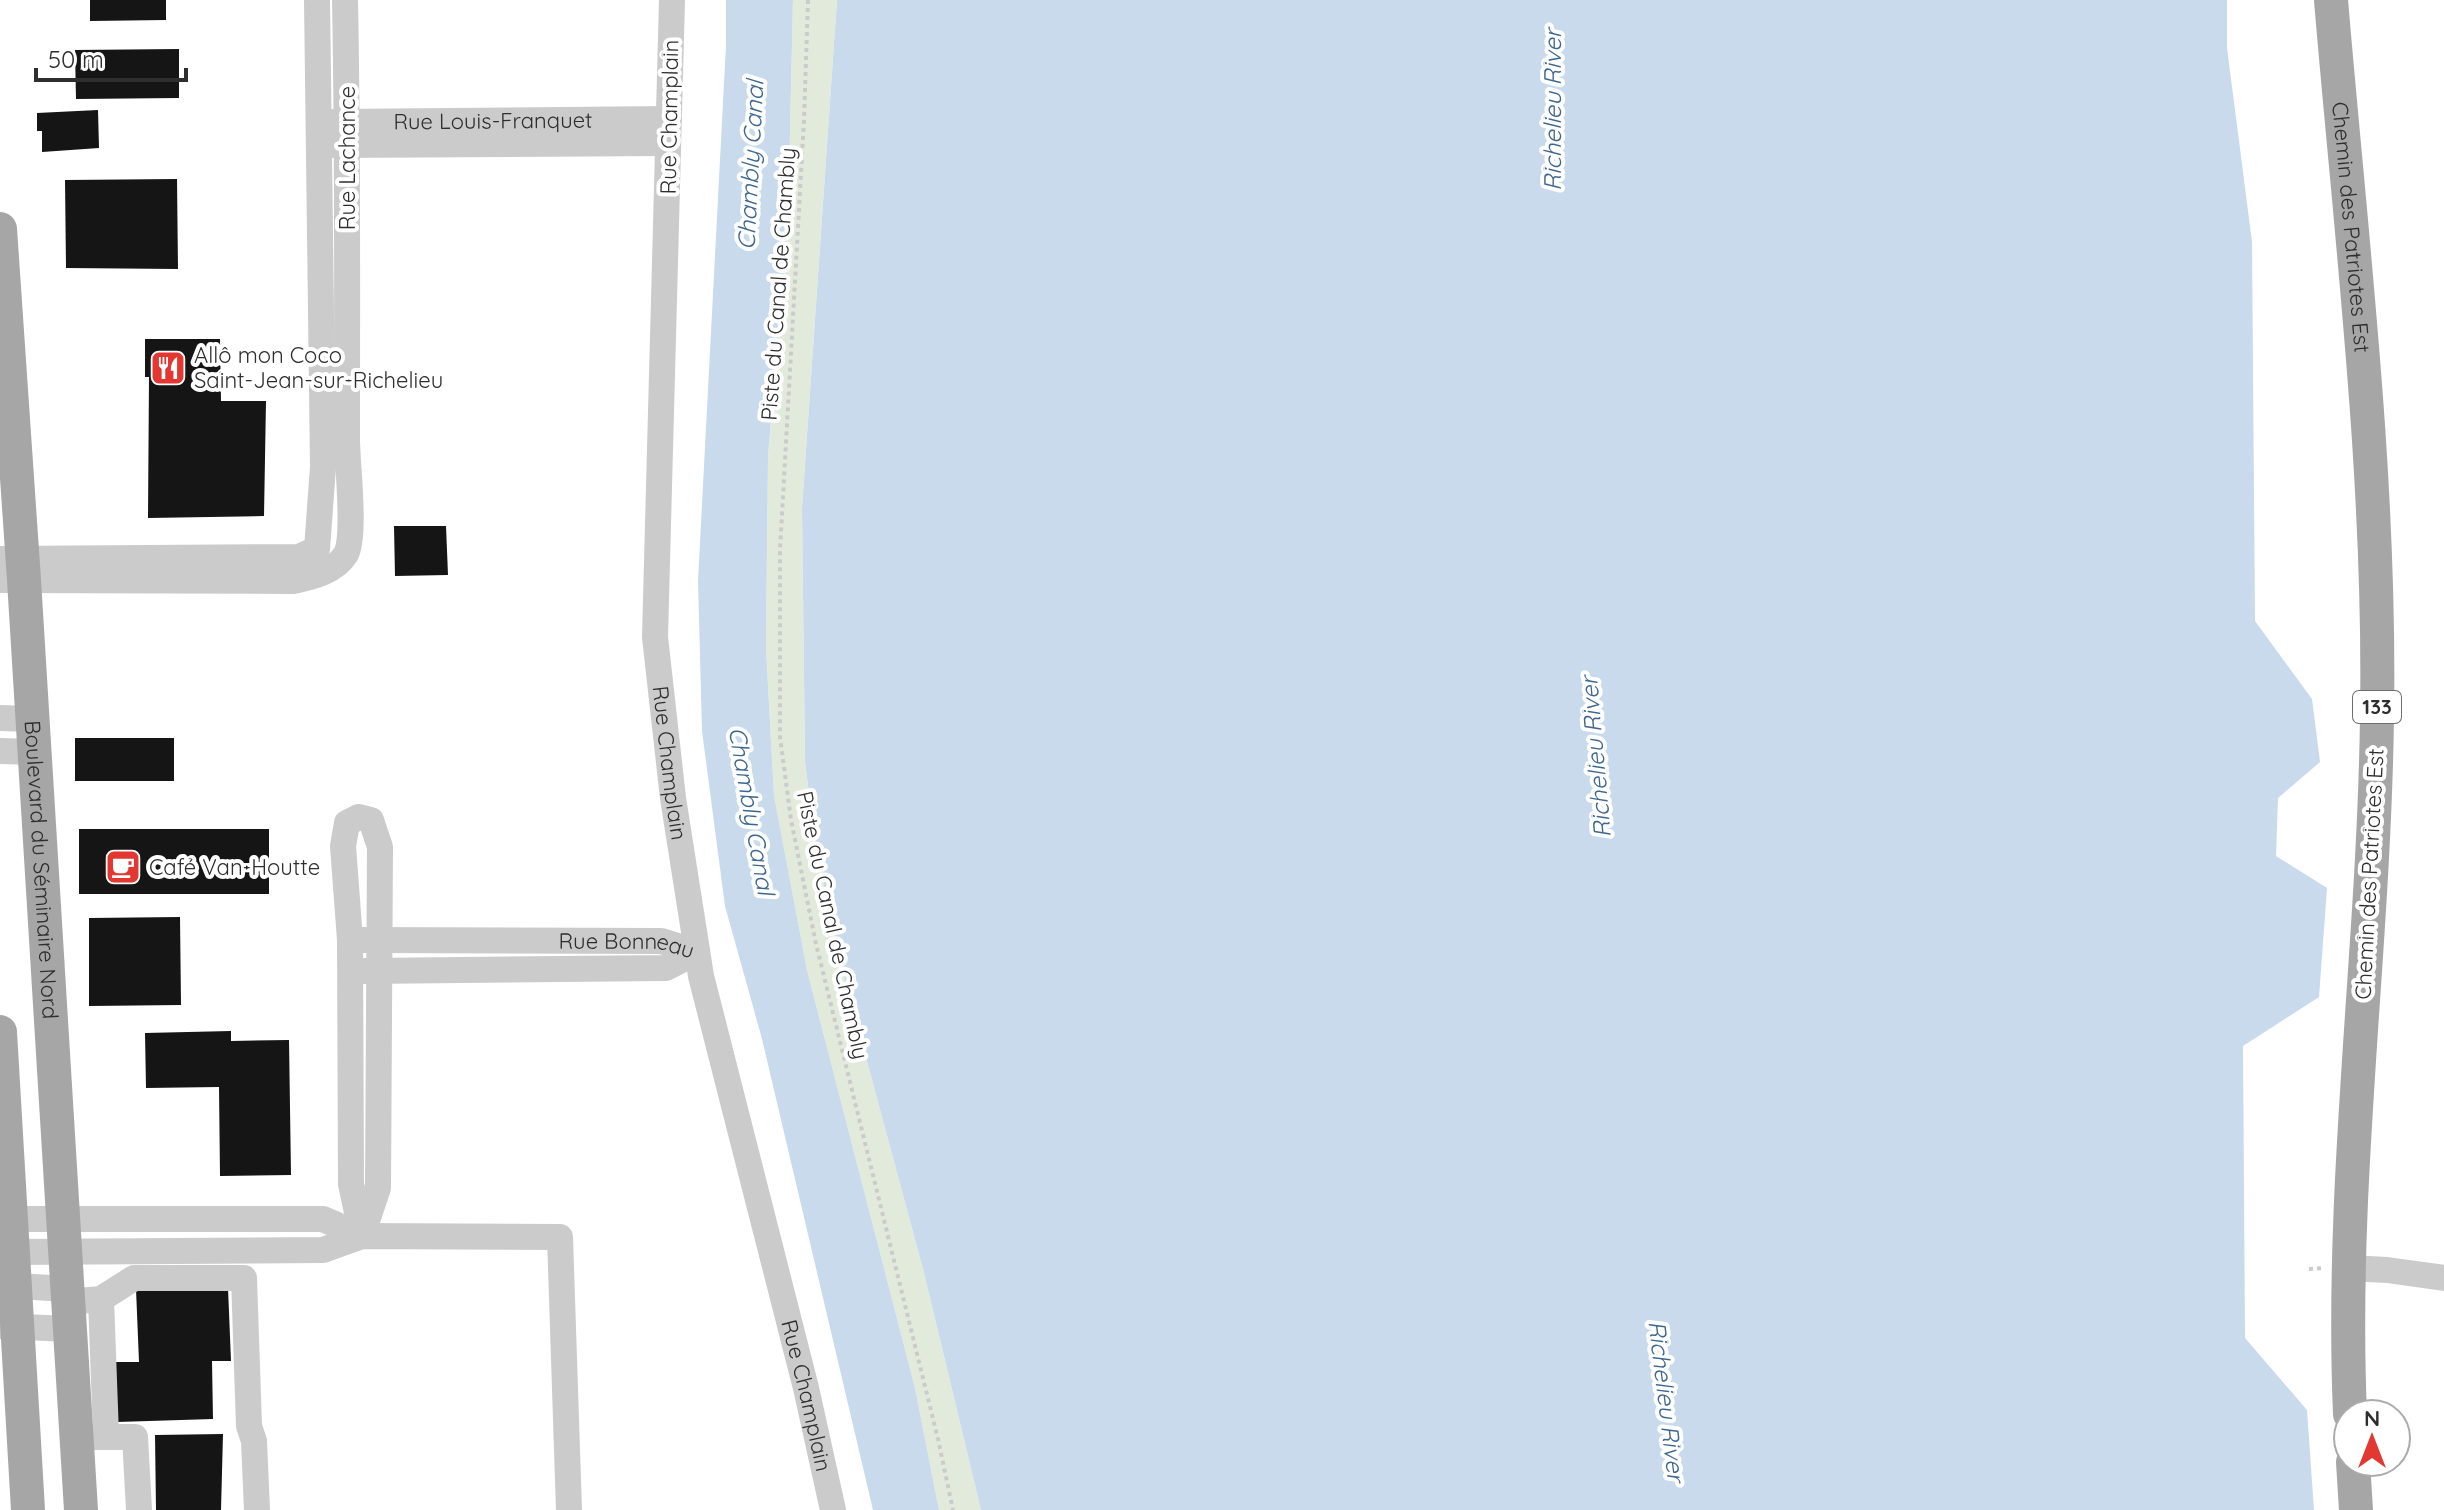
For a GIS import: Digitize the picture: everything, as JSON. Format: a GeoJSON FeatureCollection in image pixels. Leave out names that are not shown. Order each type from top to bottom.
{"type":"FeatureCollection","features":[{"type":"Feature","properties":{"kind":"main road","name":"Chemin des Patriotes Est"},"geometry":{"type":"LineString","coordinates":[[2331,0],[2370,464],[2378,624],[2375,803],[2351,1166],[2350,1398]]}},
{"type":"Feature","properties":{"kind":"main road","name":"Boulevard du Séminaire Nord"},"geometry":{"type":"LineString","coordinates":[[0,229],[12,570],[22,730],[64,1236],[76,1305],[91,1437],[81,1510]]}},
{"type":"Feature","properties":{"kind":"main road"},"geometry":{"type":"LineString","coordinates":[[0,1032],[10,1260],[9,1327],[28,1510]]}},
{"type":"Feature","properties":{"kind":"main road"},"geometry":{"type":"LineString","coordinates":[[2354,1478],[2356,1510]]}},
{"type":"Feature","properties":{"kind":"street","name":"Rue Champlain"},"geometry":{"type":"LineString","coordinates":[[672,0],[655,637],[673,798],[697,952],[806,1388],[833,1510]]}},
{"type":"Feature","properties":{"kind":"street","name":"Rue Lachance"},"geometry":{"type":"LineString","coordinates":[[317,549],[335,467],[347,309],[345,4],[317,4],[319,308],[335,467],[350,534],[345,555]]}},
{"type":"Feature","properties":{"kind":"street","name":"Rue Louis-Franquet"},"geometry":{"type":"LineString","coordinates":[[318,134],[669,131]]}},
{"type":"Feature","properties":{"kind":"street"},"geometry":{"type":"LineString","coordinates":[[319,308],[347,309]]}},
{"type":"Feature","properties":{"kind":"street"},"geometry":{"type":"LineString","coordinates":[[12,570],[113,569],[299,557],[317,549],[345,555]]}},
{"type":"Feature","properties":{"kind":"street"},"geometry":{"type":"LineString","coordinates":[[113,569],[293,581],[324,573],[345,555]]}},
{"type":"Feature","properties":{"kind":"street"},"geometry":{"type":"LineString","coordinates":[[0,751],[22,730]]}},
{"type":"Feature","properties":{"kind":"street"},"geometry":{"type":"LineString","coordinates":[[359,817],[371,820],[380,847],[378,1188],[362,1236],[351,1184],[350,940],[343,846],[347,823],[359,817]]}},
{"type":"Feature","properties":{"kind":"street","name":"Rue Bonneau"},"geometry":{"type":"LineString","coordinates":[[350,940],[661,941],[697,952]]}},
{"type":"Feature","properties":{"kind":"street","name":"Rue Bonneau"},"geometry":{"type":"LineString","coordinates":[[350,970],[666,968],[697,952]]}},
{"type":"Feature","properties":{"kind":"street"},"geometry":{"type":"LineString","coordinates":[[351,1086],[379,1084]]}},
{"type":"Feature","properties":{"kind":"street"},"geometry":{"type":"LineString","coordinates":[[225,1219],[244,1278],[249,1426],[254,1441],[257,1510]]}},
{"type":"Feature","properties":{"kind":"street"},"geometry":{"type":"LineString","coordinates":[[10,1260],[64,1236],[225,1219],[323,1219],[362,1236]]}},
{"type":"Feature","properties":{"kind":"street"},"geometry":{"type":"LineString","coordinates":[[64,1236],[235,1251],[323,1250],[362,1236],[560,1237],[569,1510]]}},
{"type":"Feature","properties":{"kind":"street"},"geometry":{"type":"LineString","coordinates":[[10,1260],[76,1305]]}},
{"type":"Feature","properties":{"kind":"street"},"geometry":{"type":"LineString","coordinates":[[2349,1268],[2444,1278]]}},
{"type":"Feature","properties":{"kind":"street"},"geometry":{"type":"LineString","coordinates":[[9,1327],[76,1305],[134,1278],[244,1278]]}},
{"type":"Feature","properties":{"kind":"street"},"geometry":{"type":"LineString","coordinates":[[91,1437],[135,1437],[139,1510]]}},
{"type":"Feature","properties":{"kind":"path","name":"Piste du Canal de Chambly"},"geometry":{"type":"LineString","coordinates":[[808,0],[780,550],[780,737],[791,820],[816,944],[953,1510]]}},
{"type":"Feature","properties":{"kind":"green space"},"geometry":{"type":"Polygon","coordinates":[[[793,0],[837,0],[802,508],[805,762],[815,840],[836,946],[924,1273],[981,1510],[939,1510],[915,1388],[807,970],[774,797],[766,648],[768,456],[788,222],[793,0]]]}},
{"type":"Feature","properties":{"kind":"water","name":"Chambly Canal"},"geometry":{"type":"Polygon","coordinates":[[[726,0],[793,0],[788,222],[768,456],[766,648],[774,796],[807,970],[915,1388],[939,1510],[873,1510],[762,1039],[725,906],[702,731],[698,581],[726,0]]]}},
{"type":"Feature","properties":{"kind":"water","name":"Richelieu River"},"geometry":{"type":"Polygon","coordinates":[[[837,0],[2227,0],[2227,48],[2252,242],[2255,621],[2312,699],[2320,762],[2278,798],[2276,856],[2327,888],[2319,997],[2243,1046],[2245,1338],[2307,1410],[2314,1510],[981,1510],[924,1273],[836,946],[815,840],[805,762],[802,508],[837,0]]]}},
{"type":"Feature","properties":{"kind":"building"},"geometry":{"type":"Polygon","coordinates":[[[90,0],[166,0],[166,20],[90,21],[90,0]]]}},
{"type":"Feature","properties":{"kind":"building"},"geometry":{"type":"Polygon","coordinates":[[[179,49],[179,98],[76,99],[75,50],[179,49]]]}},
{"type":"Feature","properties":{"kind":"building"},"geometry":{"type":"Polygon","coordinates":[[[98,110],[99,148],[42,152],[42,131],[37,131],[37,113],[98,110]]]}},
{"type":"Feature","properties":{"kind":"building"},"geometry":{"type":"Polygon","coordinates":[[[177,179],[178,269],[66,268],[65,180],[177,179]]]}},
{"type":"Feature","properties":{"kind":"building"},"geometry":{"type":"Polygon","coordinates":[[[145,339],[220,339],[221,401],[266,401],[264,516],[148,518],[149,377],[145,377],[145,339]]]}},
{"type":"Feature","properties":{"kind":"building"},"geometry":{"type":"Polygon","coordinates":[[[394,526],[446,526],[448,575],[395,576],[394,526]]]}},
{"type":"Feature","properties":{"kind":"building"},"geometry":{"type":"Polygon","coordinates":[[[75,738],[174,738],[174,781],[75,781],[75,738]]]}},
{"type":"Feature","properties":{"kind":"building"},"geometry":{"type":"Polygon","coordinates":[[[79,829],[269,829],[269,894],[79,894],[79,829]]]}},
{"type":"Feature","properties":{"kind":"building"},"geometry":{"type":"Polygon","coordinates":[[[180,917],[181,1005],[89,1006],[89,918],[180,917]]]}},
{"type":"Feature","properties":{"kind":"building"},"geometry":{"type":"Polygon","coordinates":[[[231,1031],[231,1041],[289,1040],[291,1175],[220,1176],[219,1087],[146,1088],[145,1033],[231,1031]]]}},
{"type":"Feature","properties":{"kind":"building"},"geometry":{"type":"Polygon","coordinates":[[[228,1288],[231,1361],[212,1361],[213,1419],[117,1422],[115,1362],[139,1362],[136,1289],[228,1288]]]}},
{"type":"Feature","properties":{"kind":"building"},"geometry":{"type":"Polygon","coordinates":[[[223,1434],[221,1510],[156,1510],[155,1435],[223,1434]]]}},
{"type":"Feature","properties":{"kind":"place","name":"Allô mon Coco Saint-Jean-sur-Richelieu"},"geometry":{"type":"Point","coordinates":[168,368]}},
{"type":"Feature","properties":{"kind":"place","name":"Café Van-Houtte"},"geometry":{"type":"Point","coordinates":[123,867]}}]}
